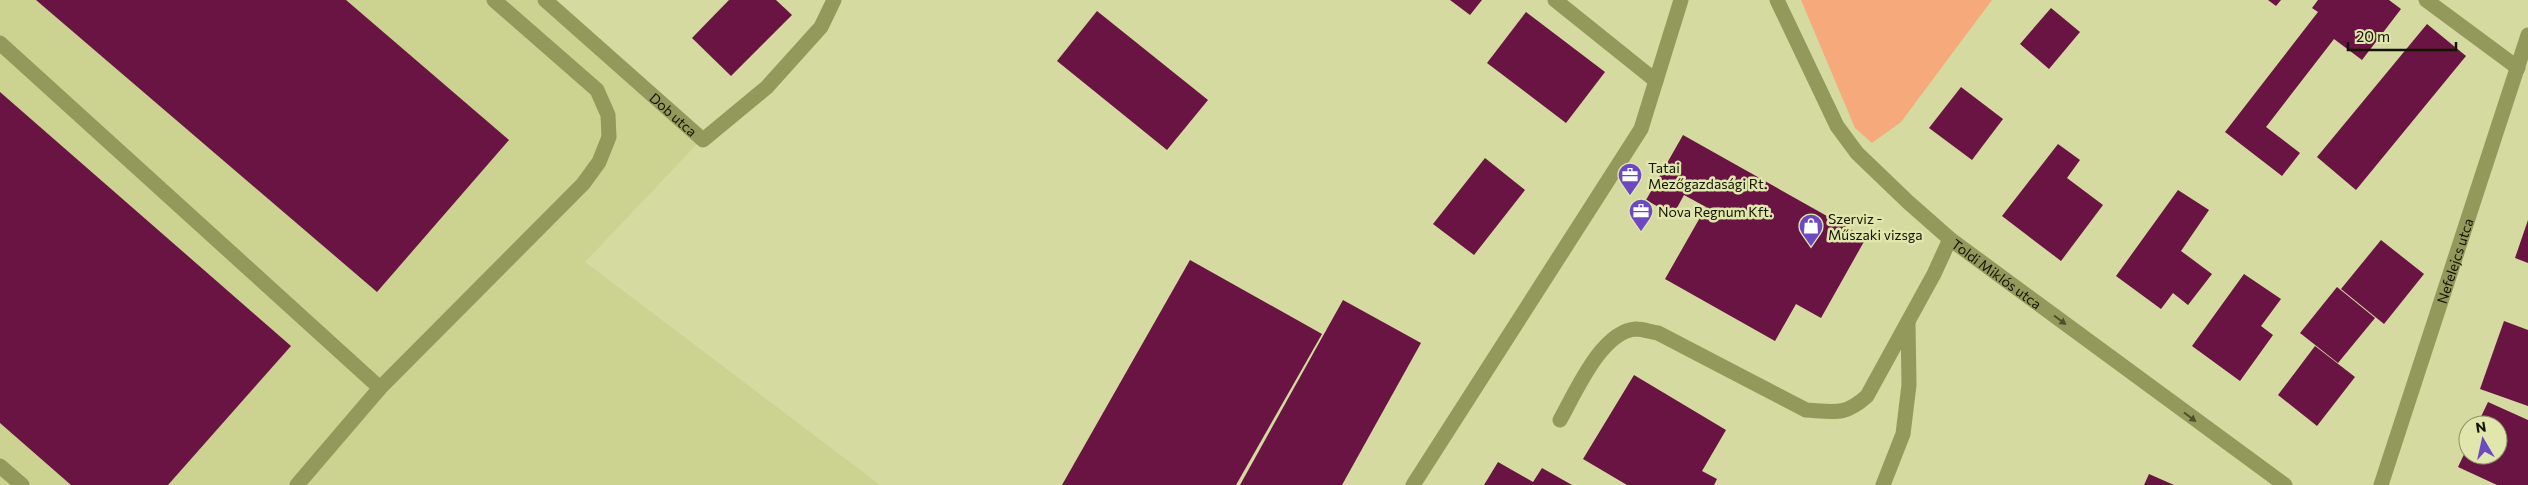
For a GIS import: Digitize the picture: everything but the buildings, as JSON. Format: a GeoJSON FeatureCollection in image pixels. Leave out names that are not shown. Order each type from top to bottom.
{"type":"FeatureCollection","features":[{"type":"Feature","properties":{"kind":"street"},"geometry":{"type":"LineString","coordinates":[[297,485],[380,388],[583,184],[599,162],[609,137],[608,115],[597,90],[494,0]]}},
{"type":"Feature","properties":{"kind":"street","name":"Dob utca"},"geometry":{"type":"LineString","coordinates":[[545,0],[702,140],[767,87],[821,28],[834,0]]}},
{"type":"Feature","properties":{"kind":"street"},"geometry":{"type":"LineString","coordinates":[[1556,0],[1656,81]]}},
{"type":"Feature","properties":{"kind":"street"},"geometry":{"type":"LineString","coordinates":[[1413,485],[1640,130],[1681,0]]}},
{"type":"Feature","properties":{"kind":"street","name":"Toldi Miklós utca"},"geometry":{"type":"LineString","coordinates":[[1777,0],[1837,126],[1857,153],[1908,202],[1950,239],[2285,485]]}},
{"type":"Feature","properties":{"kind":"street"},"geometry":{"type":"LineString","coordinates":[[2426,0],[2518,68]]}},
{"type":"Feature","properties":{"kind":"street","name":"Nefelejcs utca"},"geometry":{"type":"LineString","coordinates":[[2381,485],[2528,35]]}},
{"type":"Feature","properties":{"kind":"street"},"geometry":{"type":"LineString","coordinates":[[0,43],[380,388]]}},
{"type":"Feature","properties":{"kind":"street"},"geometry":{"type":"LineString","coordinates":[[1560,420],[1601,349],[1617,335],[1636,329],[1658,334],[1806,410],[1833,412],[1853,409],[1867,396],[1950,239]]}},
{"type":"Feature","properties":{"kind":"street"},"geometry":{"type":"LineString","coordinates":[[1883,485],[1903,434],[1909,385],[1908,321]]}},
{"type":"Feature","properties":{"kind":"street"},"geometry":{"type":"LineString","coordinates":[[0,466],[22,485]]}},
{"type":"Feature","properties":{"kind":"shaded area"},"geometry":{"type":"Polygon","coordinates":[[[0,0],[537,0],[697,144],[585,262],[880,485],[0,485],[0,0]]]}},
{"type":"Feature","properties":{"kind":"shaded area"},"geometry":{"type":"Polygon","coordinates":[[[1801,0],[1992,0],[1901,122],[1872,143],[1855,128],[1801,0]]]}},
{"type":"Feature","properties":{"kind":"place","name":"Tatai Mezőgazdasági Rt."},"geometry":{"type":"Point","coordinates":[1630,196]}},
{"type":"Feature","properties":{"kind":"place","name":"Nova Regnum Kft."},"geometry":{"type":"Point","coordinates":[1641,232]}},
{"type":"Feature","properties":{"kind":"place","name":"Szerviz - Műszaki vizsga"},"geometry":{"type":"Point","coordinates":[1811,247]}}]}
